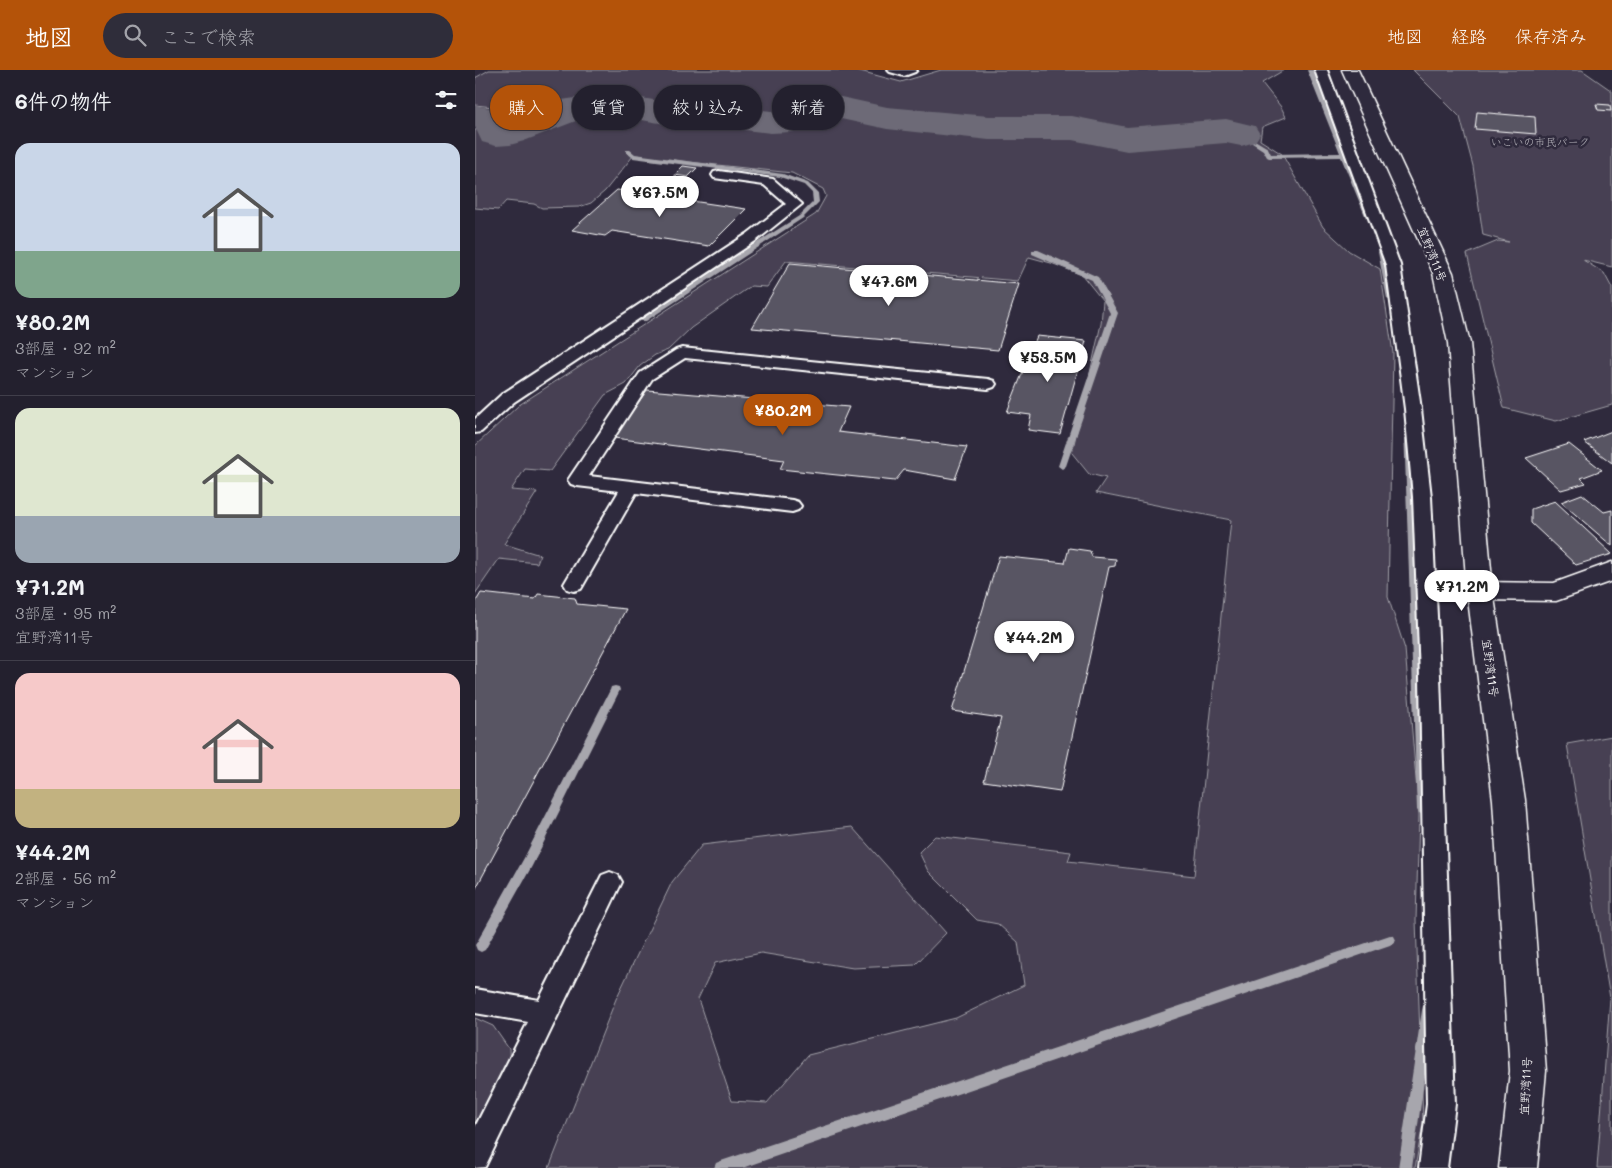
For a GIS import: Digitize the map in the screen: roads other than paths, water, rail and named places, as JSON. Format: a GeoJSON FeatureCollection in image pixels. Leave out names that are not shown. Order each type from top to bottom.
{"type":"FeatureCollection","features":[{"type":"Feature","properties":{"kind":"street","name":"宜野湾11号"},"geometry":{"type":"LineString","coordinates":[[1350,70],[1443,273],[1459,343],[1481,591],[1509,800],[1528,1071],[1518,1168]]}},
{"type":"Feature","properties":{"kind":"street"},"geometry":{"type":"LineString","coordinates":[[1481,591],[1557,592],[1612,571]]}},
{"type":"Feature","properties":{"kind":"lane"},"geometry":{"type":"LineString","coordinates":[[895,70],[903,72],[911,70]]}},
{"type":"Feature","properties":{"kind":"lane"},"geometry":{"type":"LineString","coordinates":[[1321,70],[1393,265],[1413,409],[1422,497],[1430,676],[1441,1104],[1433,1168]]}},
{"type":"Feature","properties":{"kind":"lane"},"geometry":{"type":"LineString","coordinates":[[475,428],[508,398],[752,237],[795,204],[768,182],[719,175]]}},
{"type":"Feature","properties":{"kind":"lane"},"geometry":{"type":"LineString","coordinates":[[792,506],[577,480],[646,376],[682,353],[988,384]]}},
{"type":"Feature","properties":{"kind":"lane"},"geometry":{"type":"LineString","coordinates":[[575,584],[631,486]]}},
{"type":"Feature","properties":{"kind":"lane"},"geometry":{"type":"LineString","coordinates":[[475,1157],[610,882]]}},
{"type":"Feature","properties":{"kind":"lane"},"geometry":{"type":"LineString","coordinates":[[475,1001],[546,1013]]}},
{"type":"Feature","properties":{"kind":"waterway"},"geometry":{"type":"LineString","coordinates":[[1310,70],[1344,155]]}},
{"type":"Feature","properties":{"kind":"waterway"},"geometry":{"type":"LineString","coordinates":[[475,116],[493,119],[496,134],[510,133],[574,108],[612,104],[683,116],[720,116],[771,122],[791,121],[802,113],[818,109],[841,108],[887,118],[989,128],[1072,128],[1127,139],[1226,131],[1241,134]]}},
{"type":"Feature","properties":{"kind":"waterway"},"geometry":{"type":"LineString","coordinates":[[1241,134],[1266,149],[1269,156],[1344,155]]}},
{"type":"Feature","properties":{"kind":"waterway"},"geometry":{"type":"LineString","coordinates":[[628,151],[633,156],[781,175],[806,184],[815,193],[816,202],[801,217],[643,319]]}},
{"type":"Feature","properties":{"kind":"waterway"},"geometry":{"type":"LineString","coordinates":[[1344,155],[1369,218]]}},
{"type":"Feature","properties":{"kind":"waterway"},"geometry":{"type":"LineString","coordinates":[[1035,252],[1095,279],[1114,313],[1062,466]]}},
{"type":"Feature","properties":{"kind":"waterway"},"geometry":{"type":"LineString","coordinates":[[1382,252],[1391,299]]}},
{"type":"Feature","properties":{"kind":"waterway"},"geometry":{"type":"LineString","coordinates":[[1408,427],[1423,810]]}},
{"type":"Feature","properties":{"kind":"waterway"},"geometry":{"type":"LineString","coordinates":[[481,946],[528,862],[615,690]]}},
{"type":"Feature","properties":{"kind":"waterway"},"geometry":{"type":"LineString","coordinates":[[721,1168],[1390,940]]}},
{"type":"Feature","properties":{"kind":"waterway"},"geometry":{"type":"LineString","coordinates":[[1405,1168],[1428,1010]]}},
{"type":"Feature","properties":{"kind":"park label","name":"いこいの市民パーク"},"geometry":{"type":"Point","coordinates":[1540,141]}}]}
